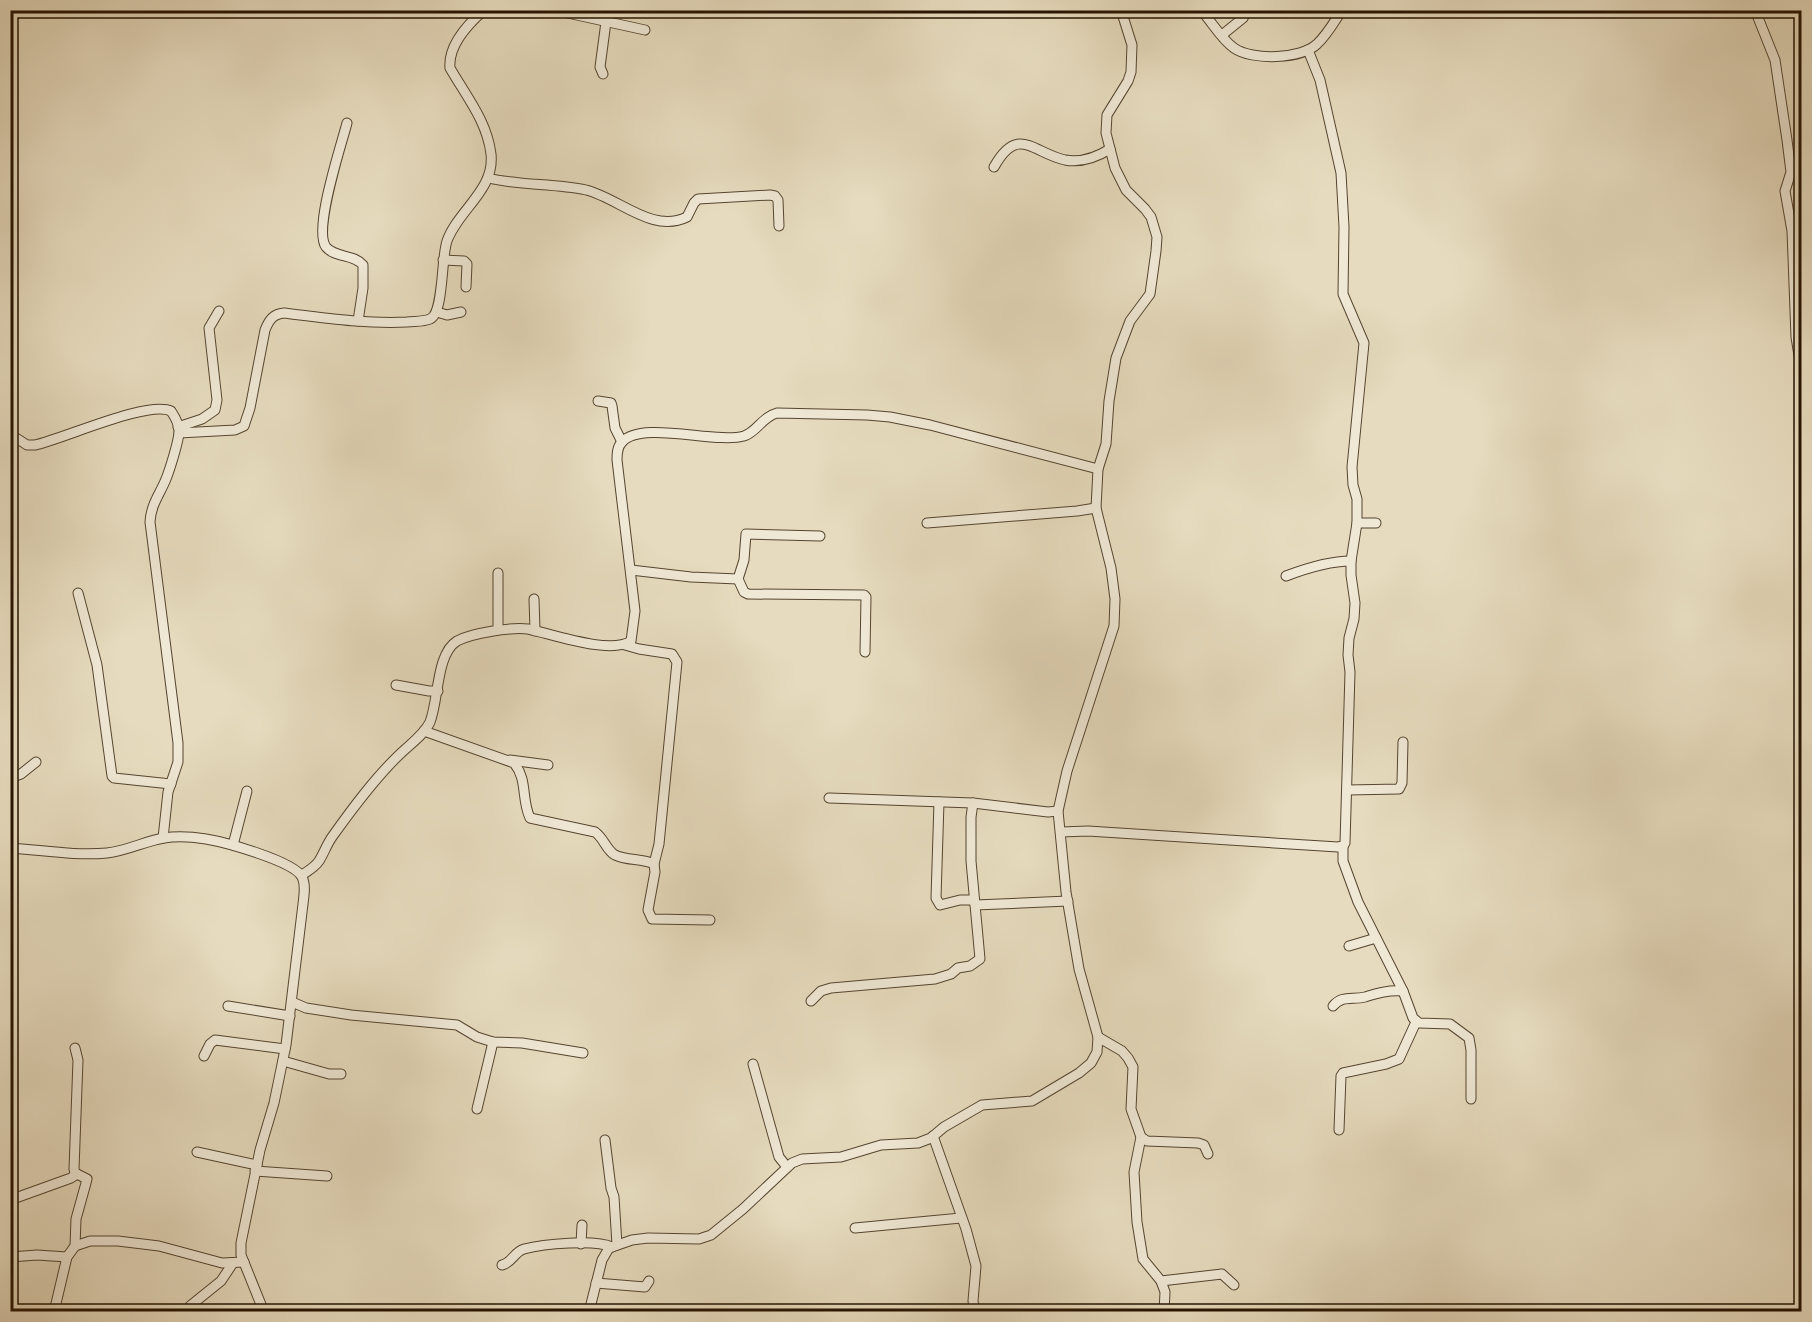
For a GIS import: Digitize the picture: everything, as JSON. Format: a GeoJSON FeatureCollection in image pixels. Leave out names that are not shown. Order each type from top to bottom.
{"type":"FeatureCollection","features":[{"type":"Feature","properties":{"kind":"street"},"geometry":{"type":"LineString","coordinates":[[179,430],[235,430],[244,426],[248,417],[265,330],[268,321],[276,315],[284,313],[393,323],[423,321],[430,319],[437,312],[448,238],[488,178],[491,155],[487,136],[476,107],[450,68],[450,62],[463,33],[484,10]]}},
{"type":"Feature","properties":{"kind":"street"},"geometry":{"type":"LineString","coordinates":[[554,10],[645,30]]}},
{"type":"Feature","properties":{"kind":"street"},"geometry":{"type":"LineString","coordinates":[[589,1311],[602,1260],[614,1246],[648,1238],[699,1239],[711,1235],[743,1209],[792,1163],[802,1159],[841,1157],[869,1148],[918,1143],[982,1105],[1032,1101],[1091,1063],[1097,1052],[1098,1037],[1079,969],[1068,901],[1058,811],[1067,771],[1114,626],[1115,599],[1111,568],[1096,508],[1098,469],[1106,444],[1109,401],[1116,358],[1130,321],[1150,294],[1154,279],[1157,237],[1151,217],[1126,190],[1120,180],[1106,133],[1107,115],[1128,81],[1132,58],[1129,33],[1121,10]]}},
{"type":"Feature","properties":{"kind":"street"},"geometry":{"type":"LineString","coordinates":[[1201,10],[1234,49],[1259,57],[1275,57],[1308,50],[1316,45],[1342,10]]}},
{"type":"Feature","properties":{"kind":"street"},"geometry":{"type":"LineString","coordinates":[[1222,35],[1243,18],[1248,10]]}},
{"type":"Feature","properties":{"kind":"street"},"geometry":{"type":"LineString","coordinates":[[1755,10],[1774,60],[1787,140],[1791,172],[1785,191],[1792,231],[1796,337],[1802,374]]}},
{"type":"Feature","properties":{"kind":"street"},"geometry":{"type":"LineString","coordinates":[[603,74],[600,67],[606,22]]}},
{"type":"Feature","properties":{"kind":"street"},"geometry":{"type":"LineString","coordinates":[[1308,50],[1320,80],[1341,173],[1344,227],[1343,294],[1364,343],[1352,467],[1353,485],[1358,499],[1351,561],[1355,610],[1348,655],[1350,672],[1348,790],[1343,861],[1350,881],[1416,1022],[1399,1059],[1343,1073],[1339,1130]]}},
{"type":"Feature","properties":{"kind":"street"},"geometry":{"type":"LineString","coordinates":[[347,123],[321,226],[324,245],[329,250],[359,261],[363,265],[363,288],[358,321]]}},
{"type":"Feature","properties":{"kind":"street"},"geometry":{"type":"LineString","coordinates":[[994,167],[1000,156],[1014,145],[1026,144],[1066,160],[1099,156],[1110,149]]}},
{"type":"Feature","properties":{"kind":"street"},"geometry":{"type":"LineString","coordinates":[[488,178],[587,190],[651,219],[666,223],[687,217],[698,199],[770,195],[775,196],[778,200],[779,226]]}},
{"type":"Feature","properties":{"kind":"street"},"geometry":{"type":"LineString","coordinates":[[443,260],[464,261],[467,264],[466,287]]}},
{"type":"Feature","properties":{"kind":"street"},"geometry":{"type":"LineString","coordinates":[[179,430],[215,410],[217,400],[209,328],[219,311]]}},
{"type":"Feature","properties":{"kind":"street"},"geometry":{"type":"LineString","coordinates":[[437,312],[447,315],[460,312]]}},
{"type":"Feature","properties":{"kind":"street"},"geometry":{"type":"LineString","coordinates":[[598,401],[607,402],[612,406],[615,428],[622,442]]}},
{"type":"Feature","properties":{"kind":"street"},"geometry":{"type":"LineString","coordinates":[[10,434],[27,445],[35,445],[128,414],[163,408],[173,414],[179,430],[166,480],[152,504],[150,522],[178,743],[177,768],[165,805],[163,838]]}},
{"type":"Feature","properties":{"kind":"street"},"geometry":{"type":"LineString","coordinates":[[625,645],[631,641],[633,635],[635,611],[617,460],[622,442],[634,435],[675,433],[718,437],[747,435],[765,418],[777,413],[867,415],[930,426],[1098,469]]}},
{"type":"Feature","properties":{"kind":"street"},"geometry":{"type":"LineString","coordinates":[[927,523],[1077,512],[1096,508]]}},
{"type":"Feature","properties":{"kind":"street"},"geometry":{"type":"LineString","coordinates":[[1357,523],[1376,523]]}},
{"type":"Feature","properties":{"kind":"street"},"geometry":{"type":"LineString","coordinates":[[820,536],[746,534],[744,560],[738,579],[744,592],[748,594],[864,595],[866,597],[865,652]]}},
{"type":"Feature","properties":{"kind":"street"},"geometry":{"type":"LineString","coordinates":[[1286,576],[1337,561],[1351,561]]}},
{"type":"Feature","properties":{"kind":"street"},"geometry":{"type":"LineString","coordinates":[[631,570],[691,577],[738,579]]}},
{"type":"Feature","properties":{"kind":"street"},"geometry":{"type":"LineString","coordinates":[[498,573],[498,629]]}},
{"type":"Feature","properties":{"kind":"street"},"geometry":{"type":"LineString","coordinates":[[78,593],[97,665],[105,734],[114,778]]}},
{"type":"Feature","properties":{"kind":"street"},"geometry":{"type":"LineString","coordinates":[[534,599],[535,631]]}},
{"type":"Feature","properties":{"kind":"street"},"geometry":{"type":"LineString","coordinates":[[302,875],[320,860],[331,838],[372,785],[424,731],[434,711],[445,654],[461,640],[508,628],[535,631],[569,640],[602,645],[625,645],[672,654],[677,662],[664,775],[659,844],[648,910],[652,919],[710,920]]}},
{"type":"Feature","properties":{"kind":"street"},"geometry":{"type":"LineString","coordinates":[[396,685],[438,691]]}},
{"type":"Feature","properties":{"kind":"street"},"geometry":{"type":"LineString","coordinates":[[424,731],[484,753],[548,765]]}},
{"type":"Feature","properties":{"kind":"street"},"geometry":{"type":"LineString","coordinates":[[1348,790],[1399,789],[1402,783],[1403,742]]}},
{"type":"Feature","properties":{"kind":"street"},"geometry":{"type":"LineString","coordinates":[[507,759],[520,770],[524,780],[526,806],[530,818],[595,832],[615,855],[654,864]]}},
{"type":"Feature","properties":{"kind":"street"},"geometry":{"type":"LineString","coordinates":[[10,778],[21,774],[36,762]]}},
{"type":"Feature","properties":{"kind":"street"},"geometry":{"type":"LineString","coordinates":[[108,787],[114,778],[171,784]]}},
{"type":"Feature","properties":{"kind":"street"},"geometry":{"type":"LineString","coordinates":[[233,845],[247,791]]}},
{"type":"Feature","properties":{"kind":"street"},"geometry":{"type":"LineString","coordinates":[[829,798],[973,803],[1048,812],[1058,811]]}},
{"type":"Feature","properties":{"kind":"street"},"geometry":{"type":"LineString","coordinates":[[939,802],[936,898],[940,905],[960,900],[975,902],[1068,901]]}},
{"type":"Feature","properties":{"kind":"street"},"geometry":{"type":"LineString","coordinates":[[811,1001],[826,989],[935,979],[951,974],[958,968],[975,963],[980,959],[971,846],[973,803]]}},
{"type":"Feature","properties":{"kind":"street"},"geometry":{"type":"LineString","coordinates":[[1061,832],[1088,831],[1343,846]]}},
{"type":"Feature","properties":{"kind":"street"},"geometry":{"type":"LineString","coordinates":[[10,848],[107,853],[163,838],[203,838],[233,845],[294,868],[302,875],[305,886],[285,1049],[274,1103],[256,1168],[241,1243],[241,1255],[264,1311]]}},
{"type":"Feature","properties":{"kind":"street"},"geometry":{"type":"LineString","coordinates":[[1349,946],[1376,938]]}},
{"type":"Feature","properties":{"kind":"street"},"geometry":{"type":"LineString","coordinates":[[1333,1006],[1338,1000],[1346,998],[1366,997],[1382,991],[1403,991]]}},
{"type":"Feature","properties":{"kind":"street"},"geometry":{"type":"LineString","coordinates":[[292,1002],[306,1008],[351,1015],[457,1025],[477,1037],[493,1042],[583,1053]]}},
{"type":"Feature","properties":{"kind":"street"},"geometry":{"type":"LineString","coordinates":[[228,1006],[290,1016]]}},
{"type":"Feature","properties":{"kind":"street"},"geometry":{"type":"LineString","coordinates":[[1416,1022],[1450,1024],[1469,1038],[1472,1100]]}},
{"type":"Feature","properties":{"kind":"street"},"geometry":{"type":"LineString","coordinates":[[1098,1037],[1122,1051],[1133,1067],[1131,1109],[1141,1137],[1134,1172],[1137,1222],[1143,1259],[1161,1281],[1165,1292],[1164,1311]]}},
{"type":"Feature","properties":{"kind":"street"},"geometry":{"type":"LineString","coordinates":[[204,1056],[214,1040],[285,1049]]}},
{"type":"Feature","properties":{"kind":"street"},"geometry":{"type":"LineString","coordinates":[[477,1109],[493,1042]]}},
{"type":"Feature","properties":{"kind":"street"},"geometry":{"type":"LineString","coordinates":[[54,1311],[67,1257],[75,1246],[76,1220],[87,1179],[77,1174],[74,1169],[78,1060],[75,1048]]}},
{"type":"Feature","properties":{"kind":"street"},"geometry":{"type":"LineString","coordinates":[[283,1061],[329,1074],[341,1074]]}},
{"type":"Feature","properties":{"kind":"street"},"geometry":{"type":"LineString","coordinates":[[753,1064],[778,1157],[787,1167]]}},
{"type":"Feature","properties":{"kind":"street"},"geometry":{"type":"LineString","coordinates":[[933,1136],[976,1266],[973,1301],[975,1311]]}},
{"type":"Feature","properties":{"kind":"street"},"geometry":{"type":"LineString","coordinates":[[1141,1137],[1147,1141],[1198,1143],[1204,1145],[1208,1154]]}},
{"type":"Feature","properties":{"kind":"street"},"geometry":{"type":"LineString","coordinates":[[605,1140],[614,1197],[614,1246]]}},
{"type":"Feature","properties":{"kind":"street"},"geometry":{"type":"LineString","coordinates":[[197,1152],[256,1168],[327,1176]]}},
{"type":"Feature","properties":{"kind":"street"},"geometry":{"type":"LineString","coordinates":[[10,1200],[77,1174]]}},
{"type":"Feature","properties":{"kind":"street"},"geometry":{"type":"LineString","coordinates":[[855,1228],[962,1218]]}},
{"type":"Feature","properties":{"kind":"street"},"geometry":{"type":"LineString","coordinates":[[581,1244],[582,1225]]}},
{"type":"Feature","properties":{"kind":"street"},"geometry":{"type":"LineString","coordinates":[[75,1246],[90,1241],[148,1245],[222,1263],[244,1262]]}},
{"type":"Feature","properties":{"kind":"street"},"geometry":{"type":"LineString","coordinates":[[502,1265],[507,1264],[523,1250],[559,1244],[597,1242],[614,1246]]}},
{"type":"Feature","properties":{"kind":"street"},"geometry":{"type":"LineString","coordinates":[[10,1257],[37,1255],[67,1257]]}},
{"type":"Feature","properties":{"kind":"street"},"geometry":{"type":"LineString","coordinates":[[190,1306],[221,1281],[233,1263]]}},
{"type":"Feature","properties":{"kind":"street"},"geometry":{"type":"LineString","coordinates":[[1161,1281],[1222,1274],[1234,1285]]}},
{"type":"Feature","properties":{"kind":"street"},"geometry":{"type":"LineString","coordinates":[[596,1283],[645,1287],[649,1281]]}}]}
